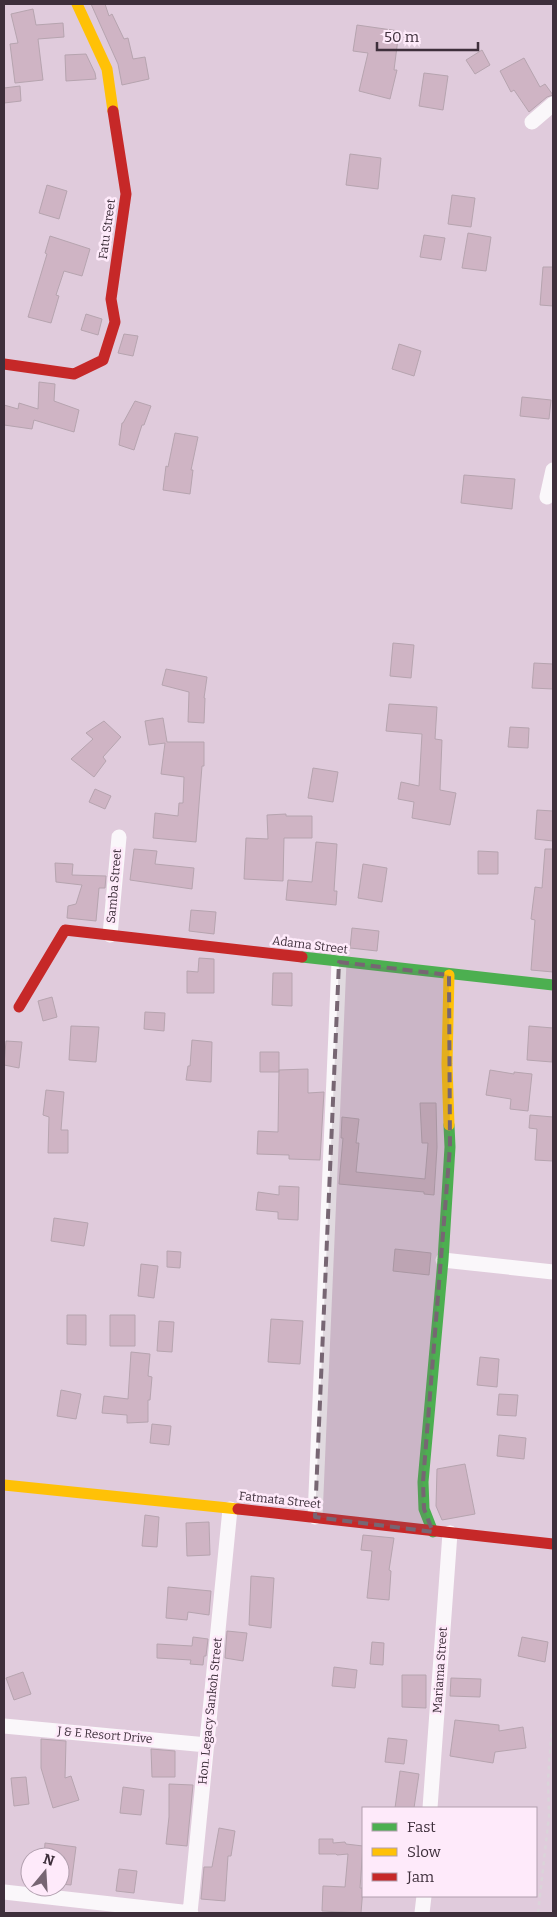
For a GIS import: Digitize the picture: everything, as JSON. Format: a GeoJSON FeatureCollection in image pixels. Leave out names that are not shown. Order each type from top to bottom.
{"type":"FeatureCollection","features":[{"type":"Feature","properties":{"kind":"street","name":"Fatu Street"},"geometry":{"type":"LineString","coordinates":[[4,364],[74,374],[103,360],[115,322],[111,299],[126,194],[107,69],[77,4]]}},
{"type":"Feature","properties":{"kind":"street"},"geometry":{"type":"LineString","coordinates":[[532,122],[553,104]]}},
{"type":"Feature","properties":{"kind":"street"},"geometry":{"type":"LineString","coordinates":[[546,496],[553,470]]}},
{"type":"Feature","properties":{"kind":"street","name":"Samba Street"},"geometry":{"type":"LineString","coordinates":[[110,935],[119,838]]}},
{"type":"Feature","properties":{"kind":"street","name":"Adama Street"},"geometry":{"type":"LineString","coordinates":[[19,1007],[36,981],[47,956],[65,930],[553,986]]}},
{"type":"Feature","properties":{"kind":"street"},"geometry":{"type":"LineString","coordinates":[[315,1517],[339,962]]}},
{"type":"Feature","properties":{"kind":"street"},"geometry":{"type":"LineString","coordinates":[[433,1532],[424,1509],[423,1482],[443,1260],[450,1147],[447,1064],[449,975]]}},
{"type":"Feature","properties":{"kind":"street"},"geometry":{"type":"LineString","coordinates":[[443,1260],[553,1272]]}},
{"type":"Feature","properties":{"kind":"street","name":"Fatmata Street"},"geometry":{"type":"LineString","coordinates":[[4,1485],[553,1544]]}},
{"type":"Feature","properties":{"kind":"street","name":"Hon. Legacy Sankoh Street"},"geometry":{"type":"LineString","coordinates":[[191,1913],[230,1509]]}},
{"type":"Feature","properties":{"kind":"street","name":"Mariama Street"},"geometry":{"type":"LineString","coordinates":[[430,1807],[450,1533]]}},
{"type":"Feature","properties":{"kind":"street","name":"J & E Resort Drive"},"geometry":{"type":"LineString","coordinates":[[4,1726],[207,1745]]}},
{"type":"Feature","properties":{"kind":"street"},"geometry":{"type":"LineString","coordinates":[[4,1892],[191,1913]]}},
{"type":"Feature","properties":{"kind":"street"},"geometry":{"type":"LineString","coordinates":[[422,1913],[424,1897]]}},
{"type":"Feature","properties":{"kind":"path"},"geometry":{"type":"LineString","coordinates":[[538,1913],[549,1816],[548,1780],[553,1711]]}},
{"type":"Feature","properties":{"kind":"highlighted area"},"geometry":{"type":"Polygon","coordinates":[[[339,962],[449,975],[450,1147],[423,1482],[424,1509],[433,1532],[315,1517],[339,962]]]}},
{"type":"Feature","properties":{"kind":"building"},"geometry":{"type":"Polygon","coordinates":[[[91,4],[105,4],[109,16],[112,14],[124,39],[128,38],[133,59],[145,57],[149,79],[122,85],[118,64],[91,4]]]}},
{"type":"Feature","properties":{"kind":"building"},"geometry":{"type":"Polygon","coordinates":[[[33,9],[36,25],[63,23],[64,37],[38,39],[43,80],[15,83],[10,44],[18,43],[11,14],[33,9]]]}},
{"type":"Feature","properties":{"kind":"building"},"geometry":{"type":"Polygon","coordinates":[[[357,25],[399,31],[394,70],[397,70],[390,99],[359,91],[368,53],[353,51],[357,25]]]}},
{"type":"Feature","properties":{"kind":"building"},"geometry":{"type":"Polygon","coordinates":[[[482,50],[490,65],[475,74],[466,60],[482,50]]]}},
{"type":"Feature","properties":{"kind":"building"},"geometry":{"type":"Polygon","coordinates":[[[86,54],[96,79],[66,81],[65,55],[86,54]]]}},
{"type":"Feature","properties":{"kind":"building"},"geometry":{"type":"Polygon","coordinates":[[[524,58],[540,87],[545,84],[553,95],[547,97],[529,112],[514,90],[511,92],[500,71],[524,58]]]}},
{"type":"Feature","properties":{"kind":"building"},"geometry":{"type":"Polygon","coordinates":[[[424,73],[448,76],[443,110],[419,106],[424,73]]]}},
{"type":"Feature","properties":{"kind":"building"},"geometry":{"type":"Polygon","coordinates":[[[20,86],[21,101],[4,103],[4,88],[20,86]]]}},
{"type":"Feature","properties":{"kind":"building"},"geometry":{"type":"Polygon","coordinates":[[[350,154],[381,158],[378,189],[346,185],[350,154]]]}},
{"type":"Feature","properties":{"kind":"building"},"geometry":{"type":"Polygon","coordinates":[[[47,185],[67,191],[59,219],[39,213],[47,185]]]}},
{"type":"Feature","properties":{"kind":"building"},"geometry":{"type":"Polygon","coordinates":[[[452,195],[475,198],[471,227],[448,224],[452,195]]]}},
{"type":"Feature","properties":{"kind":"building"},"geometry":{"type":"Polygon","coordinates":[[[468,233],[491,237],[486,271],[462,268],[468,233]]]}},
{"type":"Feature","properties":{"kind":"building"},"geometry":{"type":"Polygon","coordinates":[[[424,235],[445,238],[441,260],[420,257],[424,235]]]}},
{"type":"Feature","properties":{"kind":"building"},"geometry":{"type":"Polygon","coordinates":[[[50,236],[90,249],[82,276],[64,271],[56,295],[59,296],[51,323],[28,317],[47,254],[45,253],[50,236]]]}},
{"type":"Feature","properties":{"kind":"building"},"geometry":{"type":"Polygon","coordinates":[[[543,267],[553,267],[553,306],[540,305],[543,267]]]}},
{"type":"Feature","properties":{"kind":"building"},"geometry":{"type":"Polygon","coordinates":[[[86,314],[102,319],[98,335],[81,330],[86,314]]]}},
{"type":"Feature","properties":{"kind":"building"},"geometry":{"type":"Polygon","coordinates":[[[124,334],[138,336],[133,356],[118,353],[124,334]]]}},
{"type":"Feature","properties":{"kind":"building"},"geometry":{"type":"Polygon","coordinates":[[[399,344],[421,351],[414,376],[392,369],[399,344]]]}},
{"type":"Feature","properties":{"kind":"building"},"geometry":{"type":"Polygon","coordinates":[[[39,382],[55,384],[54,401],[79,410],[74,432],[34,420],[32,429],[4,425],[4,405],[18,409],[19,403],[38,409],[39,382]]]}},
{"type":"Feature","properties":{"kind":"building"},"geometry":{"type":"Polygon","coordinates":[[[522,397],[551,400],[549,419],[520,416],[522,397]]]}},
{"type":"Feature","properties":{"kind":"building"},"geometry":{"type":"Polygon","coordinates":[[[135,401],[151,406],[144,425],[142,425],[134,450],[119,445],[122,423],[135,401]]]}},
{"type":"Feature","properties":{"kind":"building"},"geometry":{"type":"Polygon","coordinates":[[[175,433],[198,437],[191,470],[193,470],[190,494],[163,490],[166,466],[168,467],[175,433]]]}},
{"type":"Feature","properties":{"kind":"building"},"geometry":{"type":"Polygon","coordinates":[[[464,475],[515,479],[512,509],[461,503],[464,475]]]}},
{"type":"Feature","properties":{"kind":"building"},"geometry":{"type":"Polygon","coordinates":[[[393,643],[414,645],[411,678],[390,676],[393,643]]]}},
{"type":"Feature","properties":{"kind":"building"},"geometry":{"type":"Polygon","coordinates":[[[534,663],[553,664],[553,689],[532,688],[534,663]]]}},
{"type":"Feature","properties":{"kind":"building"},"geometry":{"type":"Polygon","coordinates":[[[166,669],[207,677],[204,698],[204,723],[188,722],[189,692],[162,685],[166,669]]]}},
{"type":"Feature","properties":{"kind":"building"},"geometry":{"type":"Polygon","coordinates":[[[389,704],[437,707],[435,739],[442,740],[440,790],[456,793],[450,825],[412,818],[414,802],[398,799],[401,782],[419,786],[422,734],[386,731],[389,704]]]}},
{"type":"Feature","properties":{"kind":"building"},"geometry":{"type":"Polygon","coordinates":[[[163,718],[167,742],[204,742],[204,766],[202,766],[196,842],[153,838],[155,813],[178,816],[179,803],[183,803],[184,777],[161,774],[165,743],[149,745],[145,721],[163,718]]]}},
{"type":"Feature","properties":{"kind":"building"},"geometry":{"type":"Polygon","coordinates":[[[104,721],[121,737],[103,757],[106,761],[94,777],[71,759],[93,739],[86,733],[104,721]]]}},
{"type":"Feature","properties":{"kind":"building"},"geometry":{"type":"Polygon","coordinates":[[[510,727],[529,728],[528,748],[508,747],[510,727]]]}},
{"type":"Feature","properties":{"kind":"building"},"geometry":{"type":"Polygon","coordinates":[[[313,768],[338,772],[333,802],[308,798],[313,768]]]}},
{"type":"Feature","properties":{"kind":"building"},"geometry":{"type":"Polygon","coordinates":[[[95,789],[111,796],[105,809],[89,802],[95,789]]]}},
{"type":"Feature","properties":{"kind":"building"},"geometry":{"type":"Polygon","coordinates":[[[537,810],[553,811],[553,841],[535,839],[537,810]]]}},
{"type":"Feature","properties":{"kind":"building"},"geometry":{"type":"Polygon","coordinates":[[[286,814],[286,816],[312,816],[312,838],[284,838],[283,881],[244,879],[246,838],[268,839],[267,815],[286,814]]]}},
{"type":"Feature","properties":{"kind":"building"},"geometry":{"type":"Polygon","coordinates":[[[316,842],[337,844],[334,891],[337,891],[336,905],[286,900],[288,880],[312,882],[316,842]]]}},
{"type":"Feature","properties":{"kind":"building"},"geometry":{"type":"Polygon","coordinates":[[[134,849],[157,851],[155,864],[194,868],[192,889],[130,880],[134,849]]]}},
{"type":"Feature","properties":{"kind":"building"},"geometry":{"type":"Polygon","coordinates":[[[545,849],[553,849],[553,972],[531,970],[535,920],[531,919],[535,887],[542,888],[545,849]]]}},
{"type":"Feature","properties":{"kind":"building"},"geometry":{"type":"Polygon","coordinates":[[[478,851],[498,852],[498,874],[478,874],[478,851]]]}},
{"type":"Feature","properties":{"kind":"building"},"geometry":{"type":"Polygon","coordinates":[[[55,863],[73,864],[72,875],[106,876],[105,888],[99,888],[96,921],[67,918],[68,906],[76,904],[82,885],[56,882],[55,863]]]}},
{"type":"Feature","properties":{"kind":"building"},"geometry":{"type":"Polygon","coordinates":[[[363,864],[387,868],[382,902],[358,898],[363,864]]]}},
{"type":"Feature","properties":{"kind":"building"},"geometry":{"type":"Polygon","coordinates":[[[191,910],[216,912],[214,934],[189,931],[191,910]]]}},
{"type":"Feature","properties":{"kind":"building"},"geometry":{"type":"Polygon","coordinates":[[[352,928],[379,931],[377,951],[350,948],[352,928]]]}},
{"type":"Feature","properties":{"kind":"building"},"geometry":{"type":"Polygon","coordinates":[[[199,958],[214,959],[214,993],[187,993],[187,971],[198,972],[199,958]]]}},
{"type":"Feature","properties":{"kind":"building"},"geometry":{"type":"Polygon","coordinates":[[[273,973],[292,973],[292,1006],[272,1005],[273,973]]]}},
{"type":"Feature","properties":{"kind":"building"},"geometry":{"type":"Polygon","coordinates":[[[52,997],[57,1017],[43,1021],[38,1001],[52,997]]]}},
{"type":"Feature","properties":{"kind":"building"},"geometry":{"type":"Polygon","coordinates":[[[145,1012],[165,1013],[164,1031],[144,1029],[145,1012]]]}},
{"type":"Feature","properties":{"kind":"building"},"geometry":{"type":"Polygon","coordinates":[[[71,1026],[99,1027],[96,1062],[69,1060],[71,1026]]]}},
{"type":"Feature","properties":{"kind":"building"},"geometry":{"type":"Polygon","coordinates":[[[529,1026],[553,1028],[552,1062],[527,1060],[529,1026]]]}},
{"type":"Feature","properties":{"kind":"building"},"geometry":{"type":"Polygon","coordinates":[[[192,1040],[212,1042],[211,1082],[186,1080],[188,1066],[190,1066],[192,1040]]]}},
{"type":"Feature","properties":{"kind":"building"},"geometry":{"type":"Polygon","coordinates":[[[6,1041],[22,1042],[19,1068],[4,1065],[6,1041]]]}},
{"type":"Feature","properties":{"kind":"building"},"geometry":{"type":"Polygon","coordinates":[[[260,1052],[279,1052],[279,1072],[260,1072],[260,1052]]]}},
{"type":"Feature","properties":{"kind":"building"},"geometry":{"type":"Polygon","coordinates":[[[308,1069],[308,1093],[324,1092],[320,1160],[289,1159],[289,1155],[257,1154],[258,1131],[278,1132],[279,1070],[308,1069]]]}},
{"type":"Feature","properties":{"kind":"building"},"geometry":{"type":"Polygon","coordinates":[[[490,1070],[514,1074],[514,1072],[532,1074],[528,1111],[510,1109],[511,1099],[486,1095],[490,1070]]]}},
{"type":"Feature","properties":{"kind":"building"},"geometry":{"type":"Polygon","coordinates":[[[46,1090],[64,1092],[61,1130],[68,1130],[68,1153],[48,1153],[49,1117],[43,1115],[46,1090]]]}},
{"type":"Feature","properties":{"kind":"building"},"geometry":{"type":"Polygon","coordinates":[[[420,1103],[436,1103],[437,1147],[434,1195],[424,1194],[424,1192],[339,1184],[343,1138],[341,1138],[342,1117],[359,1119],[356,1143],[359,1143],[356,1172],[425,1179],[428,1143],[422,1143],[420,1103]]]}},
{"type":"Feature","properties":{"kind":"building"},"geometry":{"type":"Polygon","coordinates":[[[530,1115],[553,1117],[553,1161],[535,1160],[537,1129],[529,1128],[530,1115]]]}},
{"type":"Feature","properties":{"kind":"building"},"geometry":{"type":"Polygon","coordinates":[[[279,1186],[299,1187],[298,1220],[278,1219],[278,1212],[256,1210],[258,1192],[279,1195],[279,1186]]]}},
{"type":"Feature","properties":{"kind":"building"},"geometry":{"type":"Polygon","coordinates":[[[54,1218],[88,1223],[84,1246],[51,1241],[54,1218]]]}},
{"type":"Feature","properties":{"kind":"building"},"geometry":{"type":"Polygon","coordinates":[[[395,1249],[431,1253],[429,1275],[393,1271],[395,1249]]]}},
{"type":"Feature","properties":{"kind":"building"},"geometry":{"type":"Polygon","coordinates":[[[167,1251],[181,1252],[180,1268],[167,1267],[167,1251]]]}},
{"type":"Feature","properties":{"kind":"building"},"geometry":{"type":"Polygon","coordinates":[[[141,1264],[158,1266],[154,1298],[138,1296],[141,1264]]]}},
{"type":"Feature","properties":{"kind":"building"},"geometry":{"type":"Polygon","coordinates":[[[67,1315],[86,1315],[86,1345],[67,1344],[67,1315]]]}},
{"type":"Feature","properties":{"kind":"building"},"geometry":{"type":"Polygon","coordinates":[[[110,1315],[135,1315],[135,1346],[110,1346],[110,1315]]]}},
{"type":"Feature","properties":{"kind":"building"},"geometry":{"type":"Polygon","coordinates":[[[271,1319],[303,1321],[300,1364],[268,1362],[271,1319]]]}},
{"type":"Feature","properties":{"kind":"building"},"geometry":{"type":"Polygon","coordinates":[[[159,1321],[174,1322],[172,1352],[157,1351],[159,1321]]]}},
{"type":"Feature","properties":{"kind":"building"},"geometry":{"type":"Polygon","coordinates":[[[131,1352],[150,1354],[148,1376],[152,1377],[150,1400],[148,1400],[148,1422],[127,1423],[127,1415],[102,1413],[104,1396],[128,1399],[131,1352]]]}},
{"type":"Feature","properties":{"kind":"building"},"geometry":{"type":"Polygon","coordinates":[[[480,1357],[499,1359],[497,1387],[477,1385],[480,1357]]]}},
{"type":"Feature","properties":{"kind":"building"},"geometry":{"type":"Polygon","coordinates":[[[61,1390],[81,1394],[76,1419],[57,1416],[61,1390]]]}},
{"type":"Feature","properties":{"kind":"building"},"geometry":{"type":"Polygon","coordinates":[[[499,1394],[518,1395],[516,1416],[497,1415],[499,1394]]]}},
{"type":"Feature","properties":{"kind":"building"},"geometry":{"type":"Polygon","coordinates":[[[152,1424],[171,1426],[169,1445],[150,1443],[152,1424]]]}},
{"type":"Feature","properties":{"kind":"building"},"geometry":{"type":"Polygon","coordinates":[[[499,1435],[526,1438],[524,1459],[497,1456],[499,1435]]]}},
{"type":"Feature","properties":{"kind":"building"},"geometry":{"type":"Polygon","coordinates":[[[465,1464],[475,1514],[442,1520],[436,1506],[437,1469],[465,1464]]]}},
{"type":"Feature","properties":{"kind":"building"},"geometry":{"type":"Polygon","coordinates":[[[145,1515],[159,1517],[157,1547],[142,1546],[145,1515]]]}},
{"type":"Feature","properties":{"kind":"building"},"geometry":{"type":"Polygon","coordinates":[[[209,1522],[210,1555],[187,1556],[186,1523],[209,1522]]]}},
{"type":"Feature","properties":{"kind":"building"},"geometry":{"type":"Polygon","coordinates":[[[363,1535],[394,1538],[389,1570],[391,1571],[389,1600],[367,1598],[372,1551],[361,1550],[363,1535]]]}},
{"type":"Feature","properties":{"kind":"building"},"geometry":{"type":"Polygon","coordinates":[[[251,1576],[274,1578],[271,1628],[249,1625],[251,1576]]]}},
{"type":"Feature","properties":{"kind":"building"},"geometry":{"type":"Polygon","coordinates":[[[168,1587],[211,1591],[209,1615],[188,1612],[187,1620],[166,1618],[168,1587]]]}},
{"type":"Feature","properties":{"kind":"building"},"geometry":{"type":"Polygon","coordinates":[[[227,1631],[247,1633],[243,1661],[225,1658],[227,1631]]]}},
{"type":"Feature","properties":{"kind":"building"},"geometry":{"type":"Polygon","coordinates":[[[193,1637],[208,1639],[203,1665],[190,1664],[191,1660],[157,1658],[157,1644],[192,1646],[193,1637]]]}},
{"type":"Feature","properties":{"kind":"building"},"geometry":{"type":"Polygon","coordinates":[[[522,1637],[548,1642],[545,1662],[518,1656],[522,1637]]]}},
{"type":"Feature","properties":{"kind":"building"},"geometry":{"type":"Polygon","coordinates":[[[372,1642],[384,1643],[383,1665],[370,1664],[372,1642]]]}},
{"type":"Feature","properties":{"kind":"building"},"geometry":{"type":"Polygon","coordinates":[[[334,1667],[357,1670],[355,1688],[332,1686],[334,1667]]]}},
{"type":"Feature","properties":{"kind":"building"},"geometry":{"type":"Polygon","coordinates":[[[23,1672],[31,1694],[14,1700],[6,1678],[23,1672]]]}},
{"type":"Feature","properties":{"kind":"building"},"geometry":{"type":"Polygon","coordinates":[[[402,1675],[426,1675],[426,1708],[402,1707],[402,1675]]]}},
{"type":"Feature","properties":{"kind":"building"},"geometry":{"type":"Polygon","coordinates":[[[451,1678],[481,1679],[480,1697],[450,1696],[451,1678]]]}},
{"type":"Feature","properties":{"kind":"building"},"geometry":{"type":"Polygon","coordinates":[[[455,1720],[499,1725],[499,1731],[523,1727],[526,1748],[495,1752],[493,1763],[450,1756],[455,1720]]]}},
{"type":"Feature","properties":{"kind":"building"},"geometry":{"type":"Polygon","coordinates":[[[388,1738],[407,1740],[404,1764],[385,1762],[388,1738]]]}},
{"type":"Feature","properties":{"kind":"building"},"geometry":{"type":"Polygon","coordinates":[[[41,1739],[66,1741],[65,1778],[71,1776],[79,1800],[53,1808],[41,1768],[41,1739]]]}},
{"type":"Feature","properties":{"kind":"building"},"geometry":{"type":"Polygon","coordinates":[[[151,1749],[175,1751],[175,1777],[152,1777],[151,1749]]]}},
{"type":"Feature","properties":{"kind":"building"},"geometry":{"type":"Polygon","coordinates":[[[400,1771],[419,1774],[414,1807],[395,1807],[400,1771]]]}},
{"type":"Feature","properties":{"kind":"building"},"geometry":{"type":"Polygon","coordinates":[[[26,1777],[29,1804],[14,1806],[11,1778],[26,1777]]]}},
{"type":"Feature","properties":{"kind":"building"},"geometry":{"type":"Polygon","coordinates":[[[169,1784],[193,1785],[187,1846],[166,1844],[169,1817],[169,1784]]]}},
{"type":"Feature","properties":{"kind":"building"},"geometry":{"type":"Polygon","coordinates":[[[123,1787],[144,1790],[141,1815],[120,1813],[123,1787]]]}},
{"type":"Feature","properties":{"kind":"building"},"geometry":{"type":"Polygon","coordinates":[[[219,1828],[235,1831],[231,1856],[228,1856],[225,1901],[201,1899],[204,1867],[212,1867],[219,1828]]]}},
{"type":"Feature","properties":{"kind":"building"},"geometry":{"type":"Polygon","coordinates":[[[319,1839],[333,1839],[333,1843],[345,1842],[346,1844],[362,1846],[361,1913],[322,1911],[323,1886],[345,1887],[348,1854],[319,1854],[319,1839]]]}},
{"type":"Feature","properties":{"kind":"building"},"geometry":{"type":"Polygon","coordinates":[[[45,1843],[76,1847],[71,1885],[70,1847],[45,1847],[45,1843]]]}},
{"type":"Feature","properties":{"kind":"building"},"geometry":{"type":"Polygon","coordinates":[[[119,1869],[137,1871],[134,1893],[116,1891],[119,1869]]]}},
{"type":"Feature","properties":{"kind":"traffic: fast"},"geometry":{"type":"LineString","coordinates":[[302,957],[553,985]]}},
{"type":"Feature","properties":{"kind":"traffic: fast"},"geometry":{"type":"LineString","coordinates":[[433,1532],[424,1509],[423,1482],[443,1260],[450,1147],[449,1125]]}},
{"type":"Feature","properties":{"kind":"traffic: slow"},"geometry":{"type":"LineString","coordinates":[[77,4],[107,69],[113,111]]}},
{"type":"Feature","properties":{"kind":"traffic: slow"},"geometry":{"type":"LineString","coordinates":[[449,975],[447,1064],[449,1125]]}},
{"type":"Feature","properties":{"kind":"traffic: slow"},"geometry":{"type":"LineString","coordinates":[[4,1485],[238,1509]]}},
{"type":"Feature","properties":{"kind":"traffic: jam"},"geometry":{"type":"LineString","coordinates":[[4,364],[74,374],[103,360],[115,322],[111,299],[126,194],[113,111]]}},
{"type":"Feature","properties":{"kind":"traffic: jam"},"geometry":{"type":"LineString","coordinates":[[19,1007],[65,930],[302,957]]}},
{"type":"Feature","properties":{"kind":"traffic: jam"},"geometry":{"type":"LineString","coordinates":[[238,1509],[553,1544]]}}]}
